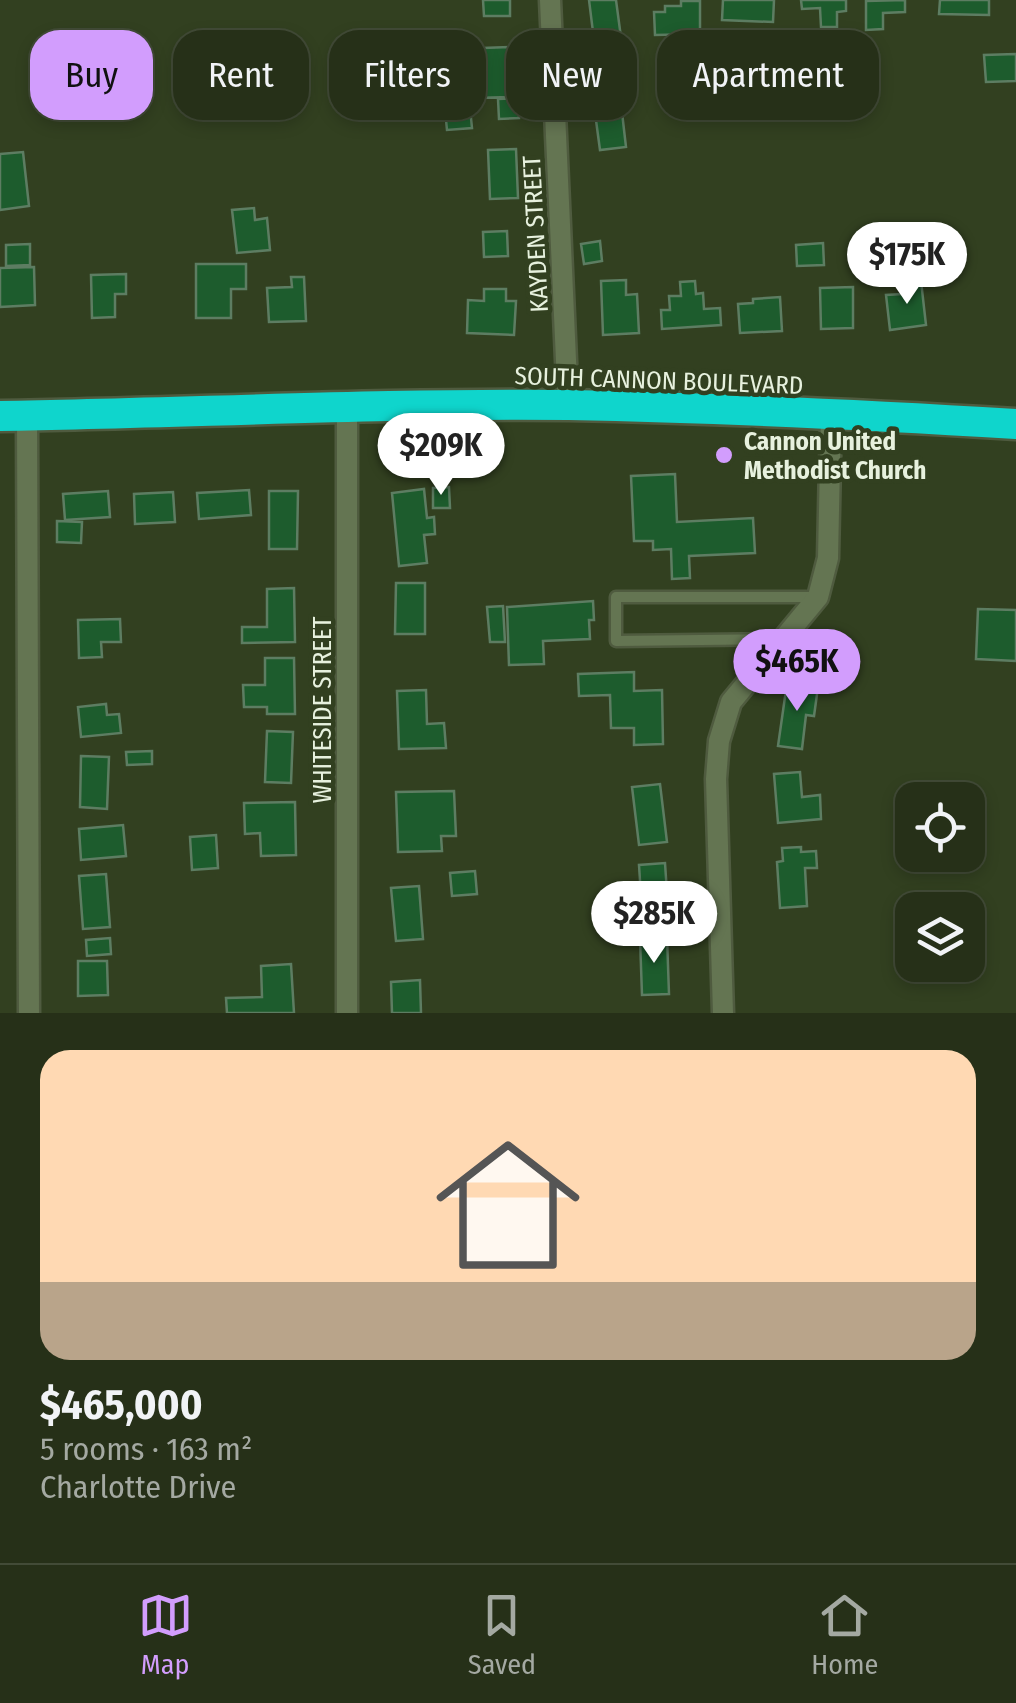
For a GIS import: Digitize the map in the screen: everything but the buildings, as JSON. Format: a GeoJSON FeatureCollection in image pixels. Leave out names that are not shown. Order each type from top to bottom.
{"type":"FeatureCollection","features":[{"type":"Feature","properties":{"kind":"highway","name":"SOUTH CANNON BOULEVARD"},"geometry":{"type":"LineString","coordinates":[[13,416],[568,405],[1016,424]]}},
{"type":"Feature","properties":{"kind":"street","name":"KAYDEN STREET"},"geometry":{"type":"LineString","coordinates":[[550,0],[568,405]]}},
{"type":"Feature","properties":{"kind":"street","name":"WHITESIDE STREET"},"geometry":{"type":"LineString","coordinates":[[347,407],[347,1013]]}},
{"type":"Feature","properties":{"kind":"street"},"geometry":{"type":"LineString","coordinates":[[723,1013],[716,779],[719,742],[731,702],[818,597],[828,558],[831,415]]}},
{"type":"Feature","properties":{"kind":"street"},"geometry":{"type":"LineString","coordinates":[[13,416],[29,1013]]}},
{"type":"Feature","properties":{"kind":"lane"},"geometry":{"type":"LineString","coordinates":[[783,639],[616,641],[616,597],[818,597]]}},
{"type":"Feature","properties":{"kind":"place","name":"Cannon United Methodist Church"},"geometry":{"type":"Point","coordinates":[724,455]}}]}
